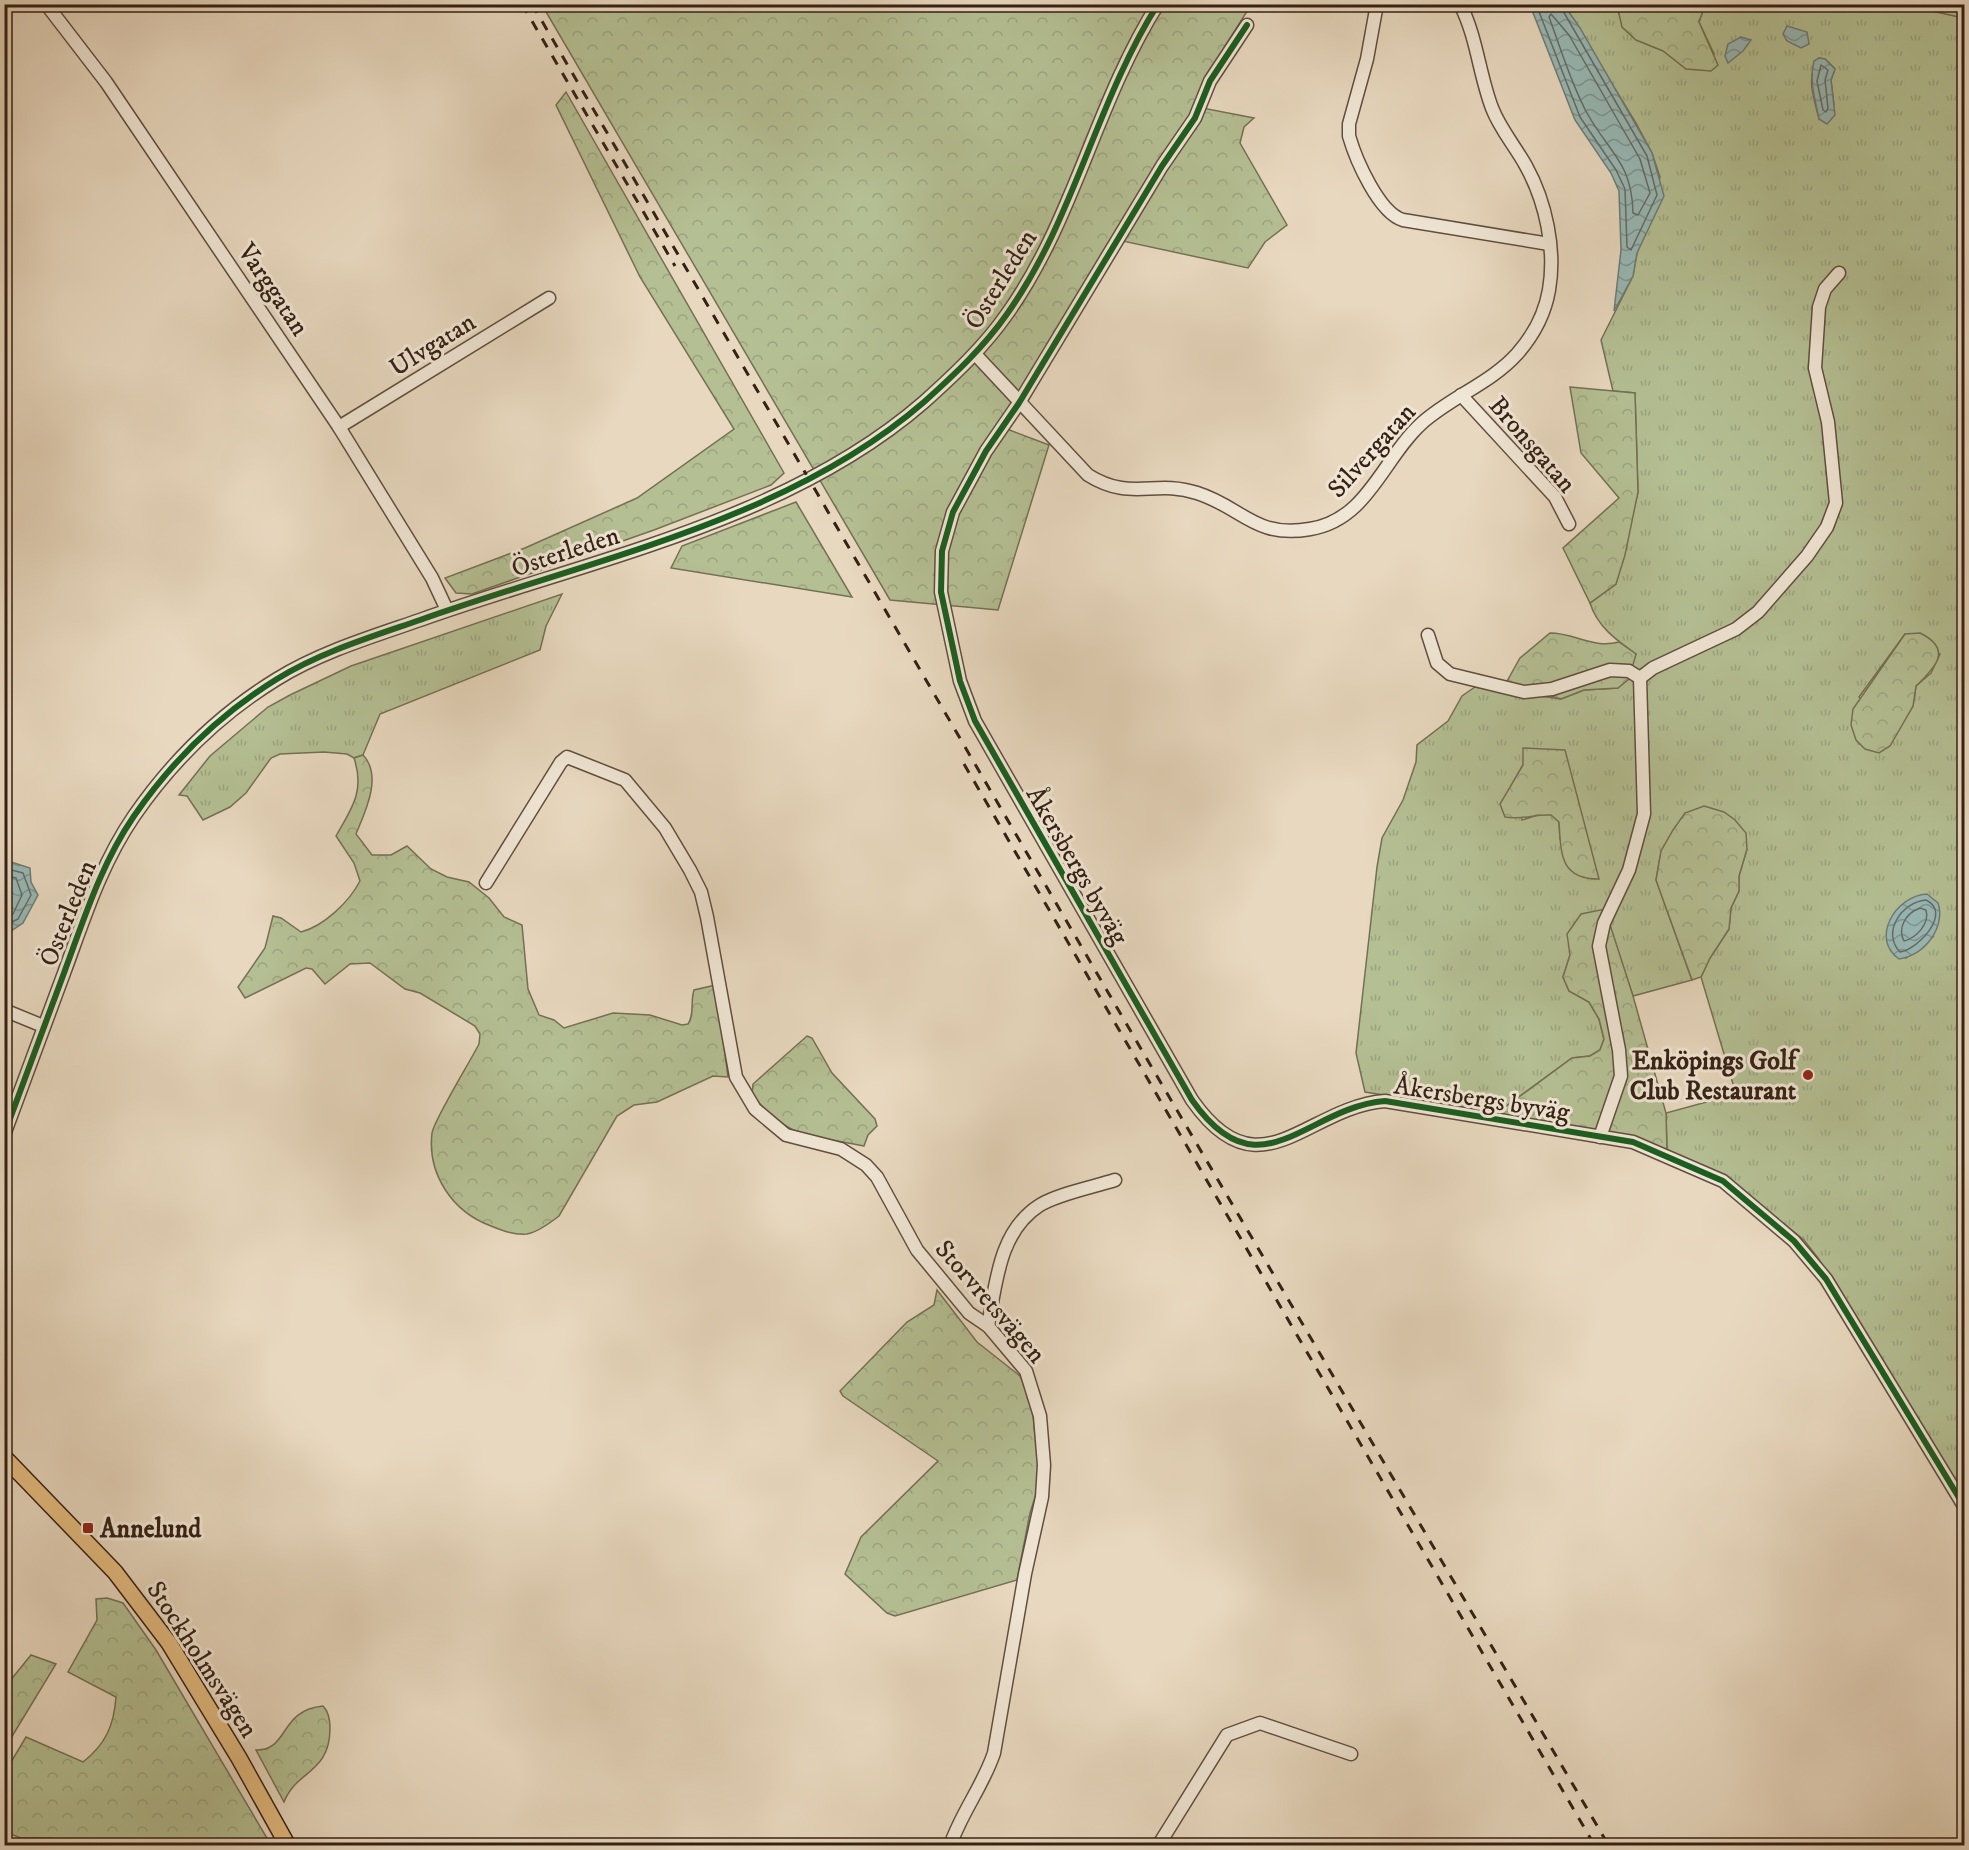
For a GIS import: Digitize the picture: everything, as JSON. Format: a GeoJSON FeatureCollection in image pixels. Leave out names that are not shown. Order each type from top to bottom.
{"type":"FeatureCollection","features":[{"type":"Feature","properties":{"kind":"main road","name":"Stockholmsvägen"},"geometry":{"type":"LineString","coordinates":[[4,1457],[115,1572],[169,1643],[288,1845]]}},
{"type":"Feature","properties":{"kind":"main road","name":"Stockholmsvägen"},"geometry":{"type":"LineString","coordinates":[[4,1471],[58,1513]]}},
{"type":"Feature","properties":{"kind":"street","name":"Varggatan"},"geometry":{"type":"LineString","coordinates":[[46,4],[106,82],[339,428],[432,578],[447,610]]}},
{"type":"Feature","properties":{"kind":"street","name":"Österleden"},"geometry":{"type":"LineString","coordinates":[[4,1135],[84,914],[119,840],[148,797],[193,745],[245,700],[303,664],[447,610],[669,537],[779,493],[814,475],[886,431],[921,405],[975,354],[1007,315],[1041,257],[1119,75],[1158,4]]}},
{"type":"Feature","properties":{"kind":"street"},"geometry":{"type":"LineString","coordinates":[[1377,4],[1349,136],[1381,204],[1394,218],[1549,244]]}},
{"type":"Feature","properties":{"kind":"street","name":"Silvergatan"},"geometry":{"type":"LineString","coordinates":[[975,354],[1088,475],[1104,485],[1120,490],[1166,488],[1196,492],[1218,501],[1258,526],[1289,531],[1322,526],[1352,510],[1363,500],[1413,432],[1442,407],[1506,366],[1519,352],[1539,322],[1549,290],[1549,244],[1536,190],[1527,168],[1493,112],[1483,85],[1472,33],[1460,4]]}},
{"type":"Feature","properties":{"kind":"street","name":"Åkersbergs byväg"},"geometry":{"type":"LineString","coordinates":[[1247,25],[1210,81],[1195,118],[1162,166],[1019,403],[969,480],[953,512],[942,551],[939,571],[941,592],[966,702],[985,742],[1097,939],[1205,1118],[1227,1137],[1251,1144],[1266,1144],[1298,1134],[1356,1106],[1385,1101],[1633,1142],[1716,1176],[1794,1242],[1826,1280],[1965,1506]]}},
{"type":"Feature","properties":{"kind":"street"},"geometry":{"type":"LineString","coordinates":[[1641,678],[1653,668],[1736,629],[1758,612],[1807,556],[1827,527],[1836,503],[1828,422],[1815,368],[1819,307],[1825,289],[1839,273]]}},
{"type":"Feature","properties":{"kind":"street","name":"Ulvgatan"},"geometry":{"type":"LineString","coordinates":[[339,428],[549,298]]}},
{"type":"Feature","properties":{"kind":"street","name":"Bronsgatan"},"geometry":{"type":"LineString","coordinates":[[1461,395],[1555,497],[1569,524]]}},
{"type":"Feature","properties":{"kind":"street"},"geometry":{"type":"LineString","coordinates":[[1428,635],[1437,663],[1450,674],[1524,692],[1552,689],[1610,670],[1629,671],[1641,678]]}},
{"type":"Feature","properties":{"kind":"street"},"geometry":{"type":"LineString","coordinates":[[1600,1137],[1621,1076],[1619,1050],[1601,969],[1599,946],[1604,923],[1629,870],[1644,814],[1641,678]]}},
{"type":"Feature","properties":{"kind":"street","name":"Storvretsvägen"},"geometry":{"type":"LineString","coordinates":[[486,883],[561,762],[567,757],[625,780],[665,828],[700,892],[717,966],[736,1077],[744,1094],[763,1117],[786,1135],[841,1149],[866,1165],[877,1177],[917,1250],[969,1313],[988,1326],[1026,1371],[1035,1392],[1040,1416],[1044,1465],[1042,1497],[1025,1574],[994,1753],[987,1773],[955,1830],[950,1845]]}},
{"type":"Feature","properties":{"kind":"street"},"geometry":{"type":"LineString","coordinates":[[4,1010],[43,1026]]}},
{"type":"Feature","properties":{"kind":"street"},"geometry":{"type":"LineString","coordinates":[[988,1326],[995,1280],[1018,1223],[1041,1204],[1115,1180]]}},
{"type":"Feature","properties":{"kind":"street"},"geometry":{"type":"LineString","coordinates":[[1158,1845],[1227,1735],[1260,1723],[1351,1754]]}},
{"type":"Feature","properties":{"kind":"green space"},"geometry":{"type":"Polygon","coordinates":[[[1904,4],[1964,18],[1964,1495],[1818,1258],[1804,1240],[1722,1174],[1667,1151],[1666,1113],[1736,1094],[1701,977],[1729,929],[1731,908],[1739,891],[1739,876],[1747,849],[1685,813],[1661,852],[1656,880],[1692,980],[1633,996],[1604,909],[1570,955],[1563,977],[1569,991],[1589,1002],[1599,1019],[1604,1039],[1600,1050],[1590,1056],[1572,1058],[1497,1113],[1365,1092],[1356,1053],[1382,838],[1403,800],[1416,762],[1417,745],[1448,721],[1462,696],[1475,687],[1561,699],[1584,690],[1618,688],[1636,654],[1602,626],[1590,603],[1616,584],[1638,492],[1635,393],[1613,391],[1601,340],[1633,276],[1637,253],[1647,228],[1660,177],[1652,153],[1636,123],[1564,5],[1617,5],[1620,18],[1628,32],[1664,51],[1686,69],[1714,54],[1699,22],[1705,5],[1904,4]],[[1819,58],[1812,73],[1812,88],[1819,119],[1834,105],[1831,80],[1835,69],[1825,59],[1819,58]],[[1905,634],[1859,697],[1898,731],[1913,706],[1916,686],[1931,673],[1940,654],[1905,634]],[[1523,765],[1515,779],[1522,820],[1541,814],[1551,814],[1559,822],[1560,839],[1598,878],[1587,837],[1523,765]],[[1888,927],[1890,946],[1906,958],[1933,937],[1888,927]]]}},
{"type":"Feature","properties":{"kind":"green space"},"geometry":{"type":"Polygon","coordinates":[[[542,5],[1251,5],[1205,78],[1202,108],[1254,118],[1244,127],[1240,143],[1287,225],[1265,242],[1248,268],[1123,241],[1007,429],[1049,445],[998,610],[890,600],[542,5]]]}},
{"type":"Feature","properties":{"kind":"green space"},"geometry":{"type":"Polygon","coordinates":[[[1617,5],[1705,5],[1699,22],[1718,65],[1711,71],[1686,69],[1663,51],[1636,40],[1622,27],[1617,5]]]}},
{"type":"Feature","properties":{"kind":"green space"},"geometry":{"type":"Polygon","coordinates":[[[1904,5],[1964,5],[1964,18],[1904,5]]]}},
{"type":"Feature","properties":{"kind":"green space"},"geometry":{"type":"Polygon","coordinates":[[[566,92],[784,473],[771,485],[654,530],[472,594],[456,593],[445,578],[525,548],[637,498],[734,429],[640,277],[556,105],[566,92]]]}},
{"type":"Feature","properties":{"kind":"green space"},"geometry":{"type":"Polygon","coordinates":[[[1570,387],[1635,393],[1638,492],[1625,555],[1616,584],[1590,603],[1563,548],[1619,498],[1581,453],[1570,387]]]}},
{"type":"Feature","properties":{"kind":"green space"},"geometry":{"type":"Polygon","coordinates":[[[796,502],[852,597],[671,568],[682,546],[796,502]]]}},
{"type":"Feature","properties":{"kind":"green space"},"geometry":{"type":"Polygon","coordinates":[[[562,594],[546,626],[540,650],[380,714],[363,755],[354,758],[347,754],[324,752],[280,754],[271,758],[246,793],[230,807],[203,820],[187,796],[179,795],[210,756],[268,707],[290,695],[351,666],[562,594]]]}},
{"type":"Feature","properties":{"kind":"green space"},"geometry":{"type":"Polygon","coordinates":[[[1550,633],[1568,635],[1601,644],[1619,642],[1636,654],[1629,679],[1618,688],[1584,690],[1561,699],[1506,683],[1520,658],[1550,633]]]}},
{"type":"Feature","properties":{"kind":"green space"},"geometry":{"type":"Polygon","coordinates":[[[1920,633],[1936,645],[1939,652],[1935,665],[1916,686],[1913,706],[1890,746],[1879,753],[1865,749],[1856,740],[1851,725],[1853,709],[1905,634],[1920,633]]]}},
{"type":"Feature","properties":{"kind":"green space"},"geometry":{"type":"Polygon","coordinates":[[[1523,748],[1565,750],[1599,879],[1577,875],[1570,869],[1562,854],[1559,822],[1551,815],[1505,817],[1500,804],[1523,765],[1523,748]]]}},
{"type":"Feature","properties":{"kind":"green space"},"geometry":{"type":"Polygon","coordinates":[[[363,755],[372,773],[372,783],[367,805],[356,834],[372,855],[391,855],[407,846],[431,869],[447,877],[469,882],[489,898],[504,917],[522,925],[528,989],[539,1015],[554,1020],[564,1028],[613,1013],[650,1015],[682,1025],[688,1024],[694,990],[716,985],[728,1077],[713,1076],[657,1102],[634,1105],[617,1116],[559,1216],[531,1233],[518,1234],[504,1231],[477,1220],[454,1201],[445,1190],[434,1163],[432,1133],[434,1126],[479,1044],[480,1034],[475,1026],[420,993],[405,989],[370,963],[350,964],[325,984],[312,969],[306,968],[245,998],[238,987],[265,948],[273,916],[281,918],[301,932],[310,929],[335,912],[360,881],[354,863],[336,836],[355,799],[358,780],[354,758],[363,755]]]}},
{"type":"Feature","properties":{"kind":"green space"},"geometry":{"type":"Polygon","coordinates":[[[1704,806],[1724,812],[1735,820],[1746,833],[1747,849],[1739,876],[1739,891],[1731,908],[1729,929],[1701,977],[1692,980],[1656,880],[1661,851],[1673,830],[1685,813],[1704,806]]]}},
{"type":"Feature","properties":{"kind":"green space"},"geometry":{"type":"Polygon","coordinates":[[[1605,909],[1633,996],[1666,1113],[1667,1151],[1497,1113],[1572,1058],[1590,1056],[1600,1050],[1604,1039],[1599,1019],[1589,1002],[1569,991],[1563,977],[1570,955],[1567,934],[1581,914],[1605,909]]]}},
{"type":"Feature","properties":{"kind":"green space"},"geometry":{"type":"Polygon","coordinates":[[[807,1036],[812,1038],[832,1073],[875,1119],[877,1126],[868,1135],[864,1146],[815,1137],[789,1128],[764,1109],[752,1094],[753,1084],[807,1036]]]}},
{"type":"Feature","properties":{"kind":"green space"},"geometry":{"type":"Polygon","coordinates":[[[937,1290],[977,1342],[1020,1376],[1028,1393],[1033,1415],[1038,1465],[1036,1494],[1017,1580],[895,1616],[887,1613],[845,1574],[861,1537],[938,1461],[843,1396],[840,1391],[907,1322],[934,1305],[937,1290]]]}},
{"type":"Feature","properties":{"kind":"green space"},"geometry":{"type":"Polygon","coordinates":[[[107,1598],[123,1603],[156,1650],[271,1845],[71,1845],[51,1838],[21,1838],[5,1832],[5,1772],[26,1737],[83,1762],[98,1748],[111,1725],[116,1697],[68,1672],[97,1620],[96,1599],[107,1598]]]}},
{"type":"Feature","properties":{"kind":"green space"},"geometry":{"type":"Polygon","coordinates":[[[31,1655],[56,1664],[5,1748],[5,1687],[31,1655]]]}},
{"type":"Feature","properties":{"kind":"green space"},"geometry":{"type":"Polygon","coordinates":[[[323,1706],[328,1713],[330,1725],[329,1743],[319,1763],[296,1783],[284,1802],[256,1750],[267,1749],[274,1744],[299,1715],[309,1709],[323,1706]]]}},
{"type":"Feature","properties":{"kind":"water"},"geometry":{"type":"Polygon","coordinates":[[[1530,5],[1564,5],[1580,28],[1652,153],[1664,196],[1637,253],[1633,276],[1614,311],[1621,250],[1619,191],[1611,173],[1575,120],[1530,5]]]}},
{"type":"Feature","properties":{"kind":"water"},"geometry":{"type":"Polygon","coordinates":[[[1787,26],[1807,32],[1809,44],[1801,48],[1787,41],[1783,34],[1787,26]]]}},
{"type":"Feature","properties":{"kind":"water"},"geometry":{"type":"Polygon","coordinates":[[[1741,37],[1751,40],[1743,51],[1728,63],[1725,56],[1728,44],[1741,37]]]}},
{"type":"Feature","properties":{"kind":"water"},"geometry":{"type":"Polygon","coordinates":[[[1819,58],[1825,59],[1835,69],[1831,80],[1835,115],[1827,124],[1819,119],[1813,90],[1814,61],[1819,58]]]}},
{"type":"Feature","properties":{"kind":"water"},"geometry":{"type":"Polygon","coordinates":[[[8,861],[30,868],[31,882],[38,895],[23,923],[8,933],[4,930],[5,863],[8,861]]]}},
{"type":"Feature","properties":{"kind":"water"},"geometry":{"type":"Polygon","coordinates":[[[1927,894],[1938,903],[1940,912],[1936,930],[1925,946],[1908,957],[1899,959],[1891,951],[1887,941],[1890,920],[1905,902],[1927,894]]]}},
{"type":"Feature","properties":{"kind":"railway"},"geometry":{"type":"LineString","coordinates":[[522,4],[675,266]]}},
{"type":"Feature","properties":{"kind":"railway"},"geometry":{"type":"LineString","coordinates":[[532,4],[1609,1846]]}},
{"type":"Feature","properties":{"kind":"railway"},"geometry":{"type":"LineString","coordinates":[[964,764],[1595,1846]]}},
{"type":"Feature","properties":{"kind":"cycle path"},"geometry":{"type":"LineString","coordinates":[[4,1135],[86,912],[112,853],[134,816],[164,776],[198,740],[256,693],[311,661],[484,598],[683,534],[748,508],[811,478],[870,443],[924,402],[989,338],[1030,278],[1068,200],[1136,42],[1158,4]]}},
{"type":"Feature","properties":{"kind":"cycle path"},"geometry":{"type":"LineString","coordinates":[[1247,25],[1210,81],[1195,118],[1162,166],[1019,403],[986,451],[953,512],[942,551],[941,592],[960,681],[975,721],[1192,1100],[1217,1128],[1240,1142],[1262,1145],[1284,1139],[1357,1107],[1385,1101],[1633,1142],[1723,1181],[1794,1241],[1826,1279],[1964,1506]]}},
{"type":"Feature","properties":{"kind":"place","name":"Enköpings Golf Club Restaurant"},"geometry":{"type":"Point","coordinates":[1808,1075]}},
{"type":"Feature","properties":{"kind":"place","name":"Annelund"},"geometry":{"type":"Point","coordinates":[88,1528]}}]}
